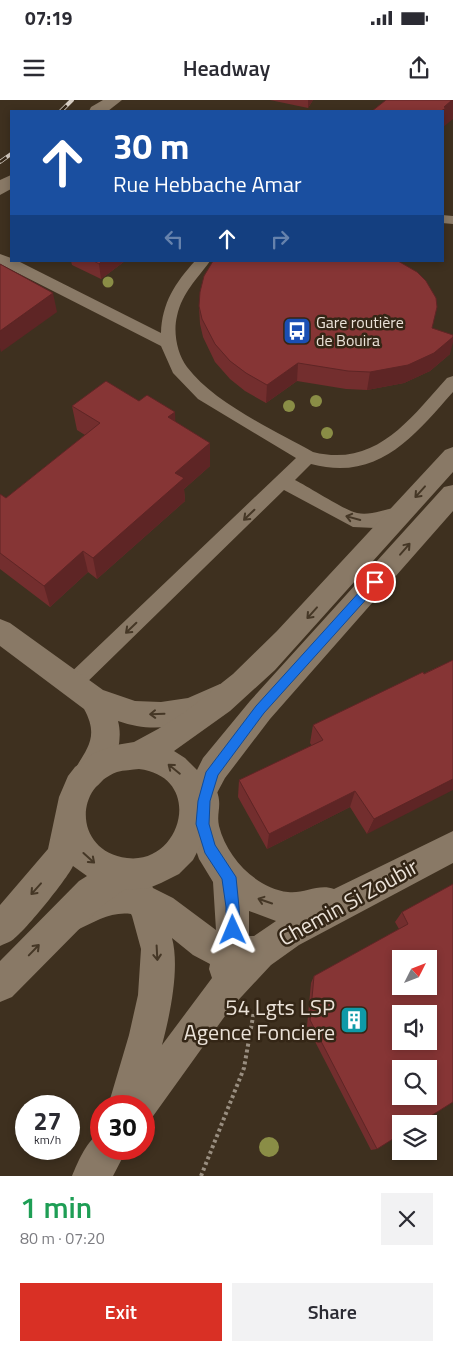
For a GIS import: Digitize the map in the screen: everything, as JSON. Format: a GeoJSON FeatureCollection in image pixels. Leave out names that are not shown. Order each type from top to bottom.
{"type":"FeatureCollection","features":[{"type":"Feature","properties":{"kind":"main road"},"geometry":{"type":"LineString","coordinates":[[99,110],[114,100]]}},
{"type":"Feature","properties":{"kind":"main road"},"geometry":{"type":"LineString","coordinates":[[0,189],[10,181]]}},
{"type":"Feature","properties":{"kind":"main road"},"geometry":{"type":"LineString","coordinates":[[139,755],[168,740],[237,690],[279,648],[453,456]]}},
{"type":"Feature","properties":{"kind":"main road"},"geometry":{"type":"LineString","coordinates":[[0,985],[60,922],[91,893],[130,882],[165,865],[180,853],[200,824],[203,824],[204,801],[212,772],[260,710],[453,494]]}},
{"type":"Feature","properties":{"kind":"main road"},"geometry":{"type":"LineString","coordinates":[[0,631],[83,692],[102,712],[106,730],[105,749],[74,796],[61,857],[43,881],[0,929]]}},
{"type":"Feature","properties":{"kind":"main road"},"geometry":{"type":"LineString","coordinates":[[83,692],[135,714],[161,715],[191,710],[237,690]]}},
{"type":"Feature","properties":{"kind":"main road"},"geometry":{"type":"LineString","coordinates":[[85,779],[100,765],[119,757],[139,755],[159,758],[176,768],[189,783],[200,824],[229,877],[249,896],[289,909],[347,900]]}},
{"type":"Feature","properties":{"kind":"main road"},"geometry":{"type":"LineString","coordinates":[[200,824],[212,772]]}},
{"type":"Feature","properties":{"kind":"main road"},"geometry":{"type":"LineString","coordinates":[[70,815],[72,836],[83,853],[99,867],[130,882],[156,906],[200,940],[218,950],[245,953],[233,907],[229,877]]}},
{"type":"Feature","properties":{"kind":"main road","name":"Chemin Si Zoubir"},"geometry":{"type":"LineString","coordinates":[[146,1095],[218,997],[245,953],[453,846]]}},
{"type":"Feature","properties":{"kind":"main road"},"geometry":{"type":"LineString","coordinates":[[129,1095],[148,1035],[155,994],[158,958],[158,949],[148,913],[130,882]]}},
{"type":"Feature","properties":{"kind":"main road"},"geometry":{"type":"LineString","coordinates":[[91,1176],[101,1160]]}},
{"type":"Feature","properties":{"kind":"lane"},"geometry":{"type":"LineString","coordinates":[[0,258],[168,343]]}},
{"type":"Feature","properties":{"kind":"lane"},"geometry":{"type":"LineString","coordinates":[[202,262],[182,284],[169,317],[168,343],[179,369],[204,395],[308,457],[327,462],[357,461],[387,448],[413,426],[453,382]]}},
{"type":"Feature","properties":{"kind":"lane"},"geometry":{"type":"LineString","coordinates":[[83,692],[308,457]]}},
{"type":"Feature","properties":{"kind":"lane"},"geometry":{"type":"LineString","coordinates":[[284,482],[353,520],[375,521],[400,514]]}},
{"type":"Feature","properties":{"kind":"path"},"geometry":{"type":"LineString","coordinates":[[200,1176],[244,1068],[254,1015]]}},
{"type":"Feature","properties":{"kind":"building"},"geometry":{"type":"Polygon","coordinates":[[[386,100],[452,100],[443,110],[373,110],[386,100]]]}},
{"type":"Feature","properties":{"kind":"building"},"geometry":{"type":"Polygon","coordinates":[[[212,262],[400,262],[417,272],[426,281],[436,298],[437,307],[432,328],[453,335],[453,337],[434,353],[408,365],[370,372],[348,371],[298,363],[267,385],[230,361],[215,344],[202,319],[199,306],[204,276],[212,262]]]}},
{"type":"Feature","properties":{"kind":"building"},"geometry":{"type":"Polygon","coordinates":[[[0,264],[53,293],[0,331],[0,264]]]}},
{"type":"Feature","properties":{"kind":"building"},"geometry":{"type":"Polygon","coordinates":[[[106,381],[139,401],[147,395],[175,412],[168,417],[210,443],[175,473],[184,478],[93,558],[83,551],[44,586],[0,553],[0,494],[6,498],[100,423],[72,406],[106,381]]]}},
{"type":"Feature","properties":{"kind":"building"},"geometry":{"type":"Polygon","coordinates":[[[453,660],[453,779],[374,819],[355,791],[269,834],[239,780],[323,740],[313,725],[423,672],[424,674],[453,660]]]}},
{"type":"Feature","properties":{"kind":"building","name":"54 Lgts LSP Agence Fonciere"},"geometry":{"type":"Polygon","coordinates":[[[453,884],[453,1102],[432,1115],[392,1115],[392,1140],[377,1149],[310,1020],[314,976],[408,924],[402,912],[453,884]]]}},
{"type":"Feature","properties":{"kind":"railway"},"geometry":{"type":"LineString","coordinates":[[62,110],[72,100]]}},
{"type":"Feature","properties":{"kind":"railway"},"geometry":{"type":"LineString","coordinates":[[0,162],[10,155]]}},
{"type":"Feature","properties":{"kind":"place","name":"Gare routière de Bouira"},"geometry":{"type":"Point","coordinates":[297,331]}},
{"type":"Feature","properties":{"kind":"place","name":"54 Lgts LSP Agence Fonciere"},"geometry":{"type":"Point","coordinates":[354,1020]}},
{"type":"Feature","properties":{"kind":"route"},"geometry":{"type":"LineString","coordinates":[[233,930],[233,907],[229,877],[210,848],[203,824],[204,801],[212,772],[260,710],[375,582]]}}]}
